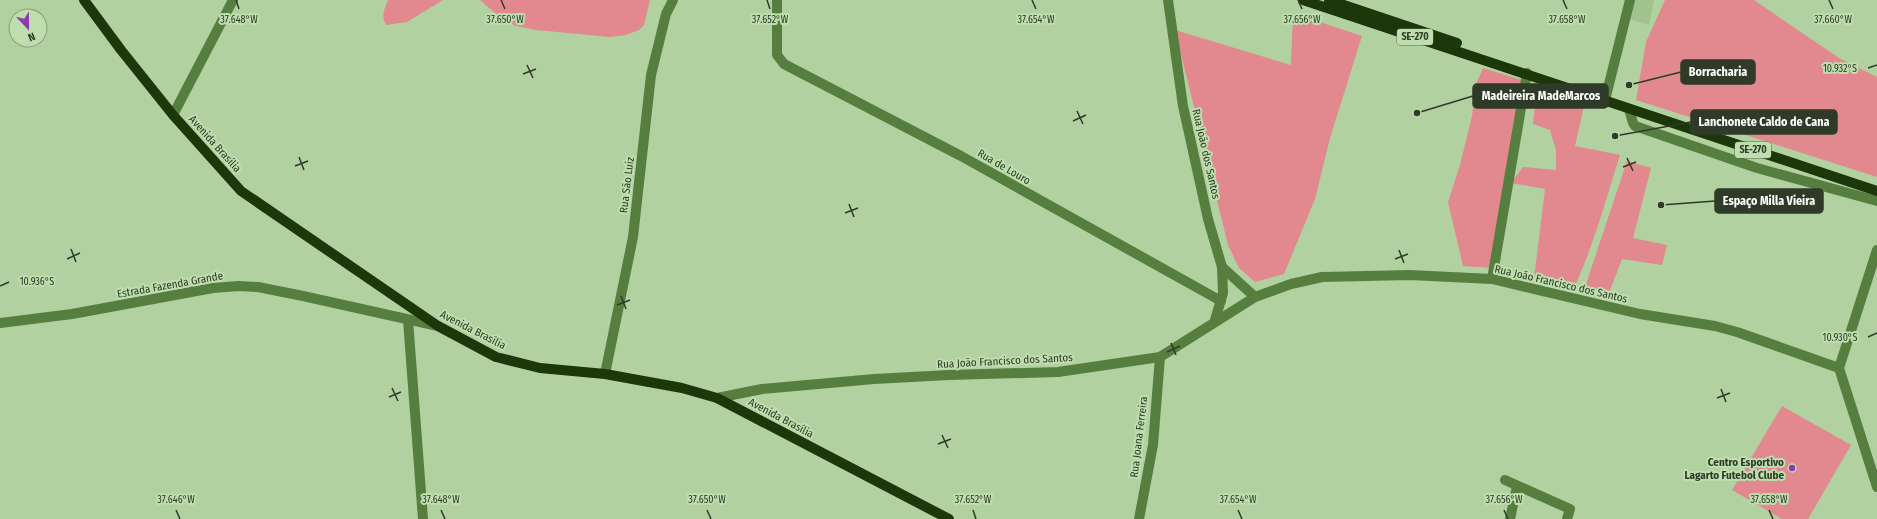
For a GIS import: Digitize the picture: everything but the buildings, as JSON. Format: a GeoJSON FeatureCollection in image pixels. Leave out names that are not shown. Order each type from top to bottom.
{"type":"FeatureCollection","features":[{"type":"Feature","properties":{"kind":"main road","name":"Avenida Brasília"},"geometry":{"type":"LineString","coordinates":[[84,0],[121,50],[173,115],[233,183],[251,199],[438,326],[496,357],[540,368],[605,374],[682,388],[717,398],[949,519]]}},
{"type":"Feature","properties":{"kind":"main road","name":"SE-270"},"geometry":{"type":"LineString","coordinates":[[1303,0],[1527,73],[1629,109],[1877,191]]}},
{"type":"Feature","properties":{"kind":"main road","name":"SE-270"},"geometry":{"type":"LineString","coordinates":[[1329,0],[1606,96],[1877,187]]}},
{"type":"Feature","properties":{"kind":"street"},"geometry":{"type":"LineString","coordinates":[[173,115],[233,0]]}},
{"type":"Feature","properties":{"kind":"street","name":"Rua São Luiz"},"geometry":{"type":"LineString","coordinates":[[605,374],[632,237],[652,75],[666,14],[673,0]]}},
{"type":"Feature","properties":{"kind":"street","name":"Rua de Louro"},"geometry":{"type":"LineString","coordinates":[[777,0],[777,55],[784,64],[961,156],[1221,301]]}},
{"type":"Feature","properties":{"kind":"street","name":"Rua João dos Santos"},"geometry":{"type":"LineString","coordinates":[[1168,0],[1183,106],[1208,219],[1222,267],[1223,287],[1221,301],[1215,320]]}},
{"type":"Feature","properties":{"kind":"street"},"geometry":{"type":"LineString","coordinates":[[1606,96],[1630,0]]}},
{"type":"Feature","properties":{"kind":"street"},"geometry":{"type":"LineString","coordinates":[[1492,279],[1527,73]]}},
{"type":"Feature","properties":{"kind":"street"},"geometry":{"type":"LineString","coordinates":[[1629,109],[1635,126],[1757,168],[1877,202]]}},
{"type":"Feature","properties":{"kind":"street"},"geometry":{"type":"LineString","coordinates":[[1877,250],[1839,368],[1877,487]]}},
{"type":"Feature","properties":{"kind":"street"},"geometry":{"type":"LineString","coordinates":[[1222,267],[1255,297]]}},
{"type":"Feature","properties":{"kind":"street","name":"Rua João Francisco dos Santos"},"geometry":{"type":"LineString","coordinates":[[717,398],[762,389],[874,379],[1058,372],[1160,357],[1191,338],[1215,320],[1255,297],[1291,284],[1322,277],[1419,274],[1492,279],[1640,314],[1730,330],[1839,368]]}},
{"type":"Feature","properties":{"kind":"street","name":"Estrada Fazenda Grande"},"geometry":{"type":"LineString","coordinates":[[0,323],[72,314],[213,288],[239,286],[258,287],[303,296],[438,326]]}},
{"type":"Feature","properties":{"kind":"street"},"geometry":{"type":"LineString","coordinates":[[408,320],[423,519]]}},
{"type":"Feature","properties":{"kind":"street","name":"Rua Joana Ferreira"},"geometry":{"type":"LineString","coordinates":[[1139,519],[1153,445],[1160,357]]}},
{"type":"Feature","properties":{"kind":"street"},"geometry":{"type":"LineString","coordinates":[[1505,480],[1568,514]]}},
{"type":"Feature","properties":{"kind":"street"},"geometry":{"type":"LineString","coordinates":[[1510,519],[1517,486]]}},
{"type":"Feature","properties":{"kind":"shaded area"},"geometry":{"type":"Polygon","coordinates":[[[388,0],[443,0],[407,22],[386,25],[383,15],[388,0]]]}},
{"type":"Feature","properties":{"kind":"shaded area"},"geometry":{"type":"Polygon","coordinates":[[[480,0],[650,0],[644,25],[639,30],[626,35],[610,37],[536,30],[516,26],[503,20],[480,0]]]}},
{"type":"Feature","properties":{"kind":"shaded area"},"geometry":{"type":"Polygon","coordinates":[[[1633,0],[1654,0],[1649,25],[1628,19],[1633,0]]]}},
{"type":"Feature","properties":{"kind":"shaded area"},"geometry":{"type":"Polygon","coordinates":[[[1665,0],[1754,0],[1839,58],[1877,77],[1877,177],[1636,100],[1646,42],[1665,0]]]}},
{"type":"Feature","properties":{"kind":"shaded area"},"geometry":{"type":"Polygon","coordinates":[[[1293,13],[1362,36],[1330,138],[1315,199],[1284,274],[1255,282],[1239,268],[1228,245],[1175,30],[1291,65],[1293,13]]]}},
{"type":"Feature","properties":{"kind":"shaded area"},"geometry":{"type":"Polygon","coordinates":[[[1483,68],[1522,80],[1493,268],[1463,266],[1448,202],[1460,165],[1472,116],[1476,84],[1483,68]]]}},
{"type":"Feature","properties":{"kind":"shaded area"},"geometry":{"type":"Polygon","coordinates":[[[1543,87],[1562,94],[1584,106],[1575,146],[1620,155],[1594,238],[1575,286],[1534,279],[1545,189],[1511,183],[1523,167],[1556,170],[1556,150],[1550,130],[1533,124],[1536,96],[1543,87]]]}},
{"type":"Feature","properties":{"kind":"shaded area"},"geometry":{"type":"Polygon","coordinates":[[[1627,161],[1651,168],[1633,238],[1667,245],[1662,265],[1622,259],[1609,293],[1585,287],[1627,161]]]}},
{"type":"Feature","properties":{"kind":"shaded area","name":"Centro Esportivo Lagarto Futebol Clube"},"geometry":{"type":"Polygon","coordinates":[[[1782,406],[1851,445],[1808,519],[1782,519],[1732,490],[1782,406]]]}},
{"type":"Feature","properties":{"kind":"place","name":"Borracharia"},"geometry":{"type":"Point","coordinates":[1629,85]}},
{"type":"Feature","properties":{"kind":"place","name":"Madeireira MadeMarcos"},"geometry":{"type":"Point","coordinates":[1417,113]}},
{"type":"Feature","properties":{"kind":"place","name":"Lanchonete Caldo de Cana"},"geometry":{"type":"Point","coordinates":[1615,136]}},
{"type":"Feature","properties":{"kind":"place","name":"Espaço Milla Vieira"},"geometry":{"type":"Point","coordinates":[1661,205]}},
{"type":"Feature","properties":{"kind":"place","name":"Centro Esportivo Lagarto Futebol Clube"},"geometry":{"type":"Point","coordinates":[1792,468]}}]}
